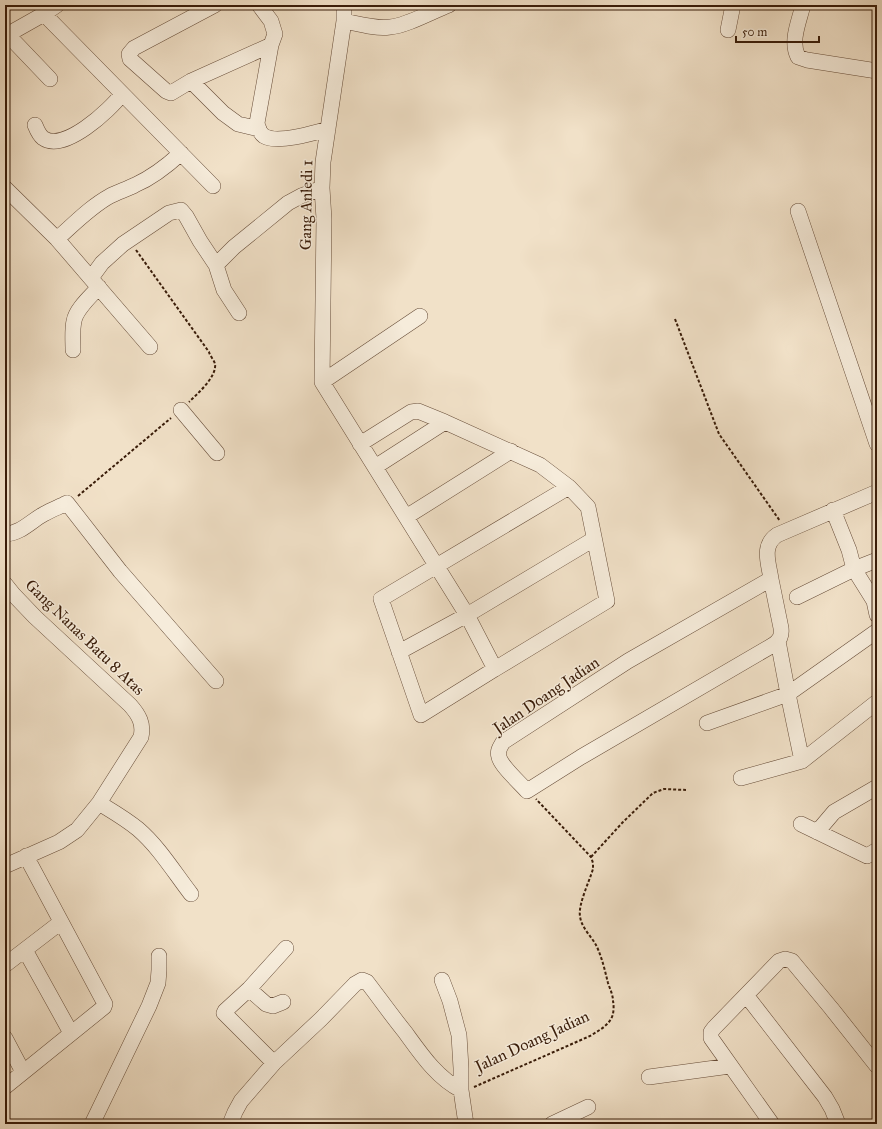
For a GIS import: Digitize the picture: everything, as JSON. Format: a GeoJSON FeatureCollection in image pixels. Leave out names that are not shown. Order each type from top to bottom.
{"type":"FeatureCollection","features":[{"type":"Feature","properties":{"kind":"street"},"geometry":{"type":"LineString","coordinates":[[50,79],[6,35],[57,5]]}},
{"type":"Feature","properties":{"kind":"street"},"geometry":{"type":"LineString","coordinates":[[215,5],[134,48],[129,54],[130,59],[166,91],[171,93],[191,81],[271,45]]}},
{"type":"Feature","properties":{"kind":"street"},"geometry":{"type":"LineString","coordinates":[[259,5],[271,21],[275,34],[271,45],[257,123],[259,129],[266,137],[274,139],[287,138],[328,129]]}},
{"type":"Feature","properties":{"kind":"street","name":"Gang Anledi 1"},"geometry":{"type":"LineString","coordinates":[[322,382],[324,219],[322,188],[323,162],[344,21],[344,5]]}},
{"type":"Feature","properties":{"kind":"street"},"geometry":{"type":"LineString","coordinates":[[344,21],[374,27],[408,28],[449,5]]}},
{"type":"Feature","properties":{"kind":"street"},"geometry":{"type":"LineString","coordinates":[[728,30],[733,5]]}},
{"type":"Feature","properties":{"kind":"street"},"geometry":{"type":"LineString","coordinates":[[803,5],[794,40],[795,50],[798,57],[807,60],[877,71]]}},
{"type":"Feature","properties":{"kind":"street"},"geometry":{"type":"LineString","coordinates":[[44,14],[213,186]]}},
{"type":"Feature","properties":{"kind":"street"},"geometry":{"type":"LineString","coordinates":[[191,81],[223,112],[238,124],[259,129]]}},
{"type":"Feature","properties":{"kind":"street"},"geometry":{"type":"LineString","coordinates":[[35,125],[39,134],[44,139],[67,139],[94,122],[108,110],[122,94]]}},
{"type":"Feature","properties":{"kind":"street"},"geometry":{"type":"LineString","coordinates":[[57,239],[91,209],[110,196],[136,185],[149,177],[172,162],[180,153]]}},
{"type":"Feature","properties":{"kind":"street"},"geometry":{"type":"LineString","coordinates":[[5,188],[57,239],[150,347]]}},
{"type":"Feature","properties":{"kind":"street"},"geometry":{"type":"LineString","coordinates":[[216,265],[234,247],[288,203],[322,188]]}},
{"type":"Feature","properties":{"kind":"street"},"geometry":{"type":"LineString","coordinates":[[73,350],[74,320],[95,283],[102,263],[123,244],[169,213],[181,210],[216,265],[224,290],[239,313]]}},
{"type":"Feature","properties":{"kind":"street"},"geometry":{"type":"LineString","coordinates":[[798,212],[877,444]]}},
{"type":"Feature","properties":{"kind":"street"},"geometry":{"type":"LineString","coordinates":[[420,316],[322,382],[467,615],[495,669]]}},
{"type":"Feature","properties":{"kind":"street"},"geometry":{"type":"LineString","coordinates":[[181,410],[217,453]]}},
{"type":"Feature","properties":{"kind":"street"},"geometry":{"type":"LineString","coordinates":[[360,444],[411,412],[418,412],[445,422],[540,465],[570,487],[588,507],[607,601],[421,715],[381,599],[570,487]]}},
{"type":"Feature","properties":{"kind":"street"},"geometry":{"type":"LineString","coordinates":[[375,467],[445,422]]}},
{"type":"Feature","properties":{"kind":"street"},"geometry":{"type":"LineString","coordinates":[[406,517],[511,451]]}},
{"type":"Feature","properties":{"kind":"street"},"geometry":{"type":"LineString","coordinates":[[527,791],[588,753],[778,641],[782,635],[782,628],[767,554],[767,548],[772,538],[877,492]]}},
{"type":"Feature","properties":{"kind":"street"},"geometry":{"type":"LineString","coordinates":[[5,534],[22,529],[42,515],[66,503],[120,571],[216,681]]}},
{"type":"Feature","properties":{"kind":"street"},"geometry":{"type":"LineString","coordinates":[[833,510],[849,550],[854,570],[876,605]]}},
{"type":"Feature","properties":{"kind":"street"},"geometry":{"type":"LineString","coordinates":[[399,652],[467,615],[594,540]]}},
{"type":"Feature","properties":{"kind":"street"},"geometry":{"type":"LineString","coordinates":[[797,596],[877,560]]}},
{"type":"Feature","properties":{"kind":"street","name":"Jalan Doang Jadian"},"geometry":{"type":"LineString","coordinates":[[527,791],[501,762],[498,751],[503,742],[628,661],[772,579]]}},
{"type":"Feature","properties":{"kind":"street","name":"Gang Nanas Batu 8 Atas"},"geometry":{"type":"LineString","coordinates":[[5,584],[35,618],[130,704],[138,714],[143,730],[141,737],[99,803],[77,830],[60,842],[5,866]]}},
{"type":"Feature","properties":{"kind":"street"},"geometry":{"type":"LineString","coordinates":[[707,723],[788,694],[877,631]]}},
{"type":"Feature","properties":{"kind":"street"},"geometry":{"type":"LineString","coordinates":[[778,641],[802,761]]}},
{"type":"Feature","properties":{"kind":"street"},"geometry":{"type":"LineString","coordinates":[[741,778],[802,761],[877,702]]}},
{"type":"Feature","properties":{"kind":"street"},"geometry":{"type":"LineString","coordinates":[[817,832],[834,812],[877,787]]}},
{"type":"Feature","properties":{"kind":"street"},"geometry":{"type":"LineString","coordinates":[[99,803],[138,829],[167,861],[190,894]]}},
{"type":"Feature","properties":{"kind":"street"},"geometry":{"type":"LineString","coordinates":[[801,824],[867,856],[877,850]]}},
{"type":"Feature","properties":{"kind":"street"},"geometry":{"type":"LineString","coordinates":[[6,1084],[104,1007],[105,1004],[26,856]]}},
{"type":"Feature","properties":{"kind":"street"},"geometry":{"type":"LineString","coordinates":[[5,964],[61,922]]}},
{"type":"Feature","properties":{"kind":"street"},"geometry":{"type":"LineString","coordinates":[[274,1063],[224,1014],[225,1011],[249,988],[286,948]]}},
{"type":"Feature","properties":{"kind":"street"},"geometry":{"type":"LineString","coordinates":[[25,950],[71,1033]]}},
{"type":"Feature","properties":{"kind":"street"},"geometry":{"type":"LineString","coordinates":[[92,1124],[149,1006],[158,983],[159,956]]}},
{"type":"Feature","properties":{"kind":"street"},"geometry":{"type":"LineString","coordinates":[[769,1124],[711,1038],[711,1032],[780,961],[785,958],[792,961],[877,1066]]}},
{"type":"Feature","properties":{"kind":"street"},"geometry":{"type":"LineString","coordinates":[[230,1124],[241,1101],[274,1063],[321,1019],[359,980],[367,982],[427,1062],[445,1079],[462,1091]]}},
{"type":"Feature","properties":{"kind":"street"},"geometry":{"type":"LineString","coordinates":[[442,980],[456,1020],[459,1035],[462,1068],[462,1091],[466,1124]]}},
{"type":"Feature","properties":{"kind":"street"},"geometry":{"type":"LineString","coordinates":[[249,988],[266,1004],[273,1006],[283,1002]]}},
{"type":"Feature","properties":{"kind":"street"},"geometry":{"type":"LineString","coordinates":[[746,995],[825,1097],[838,1124]]}},
{"type":"Feature","properties":{"kind":"street"},"geometry":{"type":"LineString","coordinates":[[5,1038],[23,1072]]}},
{"type":"Feature","properties":{"kind":"street"},"geometry":{"type":"LineString","coordinates":[[649,1077],[730,1066]]}},
{"type":"Feature","properties":{"kind":"street"},"geometry":{"type":"LineString","coordinates":[[552,1124],[588,1107]]}},
{"type":"Feature","properties":{"kind":"path"},"geometry":{"type":"LineString","coordinates":[[66,503],[75,498],[105,474],[181,410],[207,383],[214,372],[215,364],[204,346],[129,240]]}},
{"type":"Feature","properties":{"kind":"path"},"geometry":{"type":"LineString","coordinates":[[675,319],[719,434],[781,523]]}},
{"type":"Feature","properties":{"kind":"path"},"geometry":{"type":"LineString","coordinates":[[527,791],[591,857],[623,822],[653,793],[664,789],[686,790]]}},
{"type":"Feature","properties":{"kind":"path","name":"Jalan Doang Jadian"},"geometry":{"type":"LineString","coordinates":[[462,1091],[590,1036],[601,1030],[611,1018],[614,1010],[613,1000],[601,959],[596,945],[582,924],[580,918],[581,906],[593,869],[591,857]]}}]}
